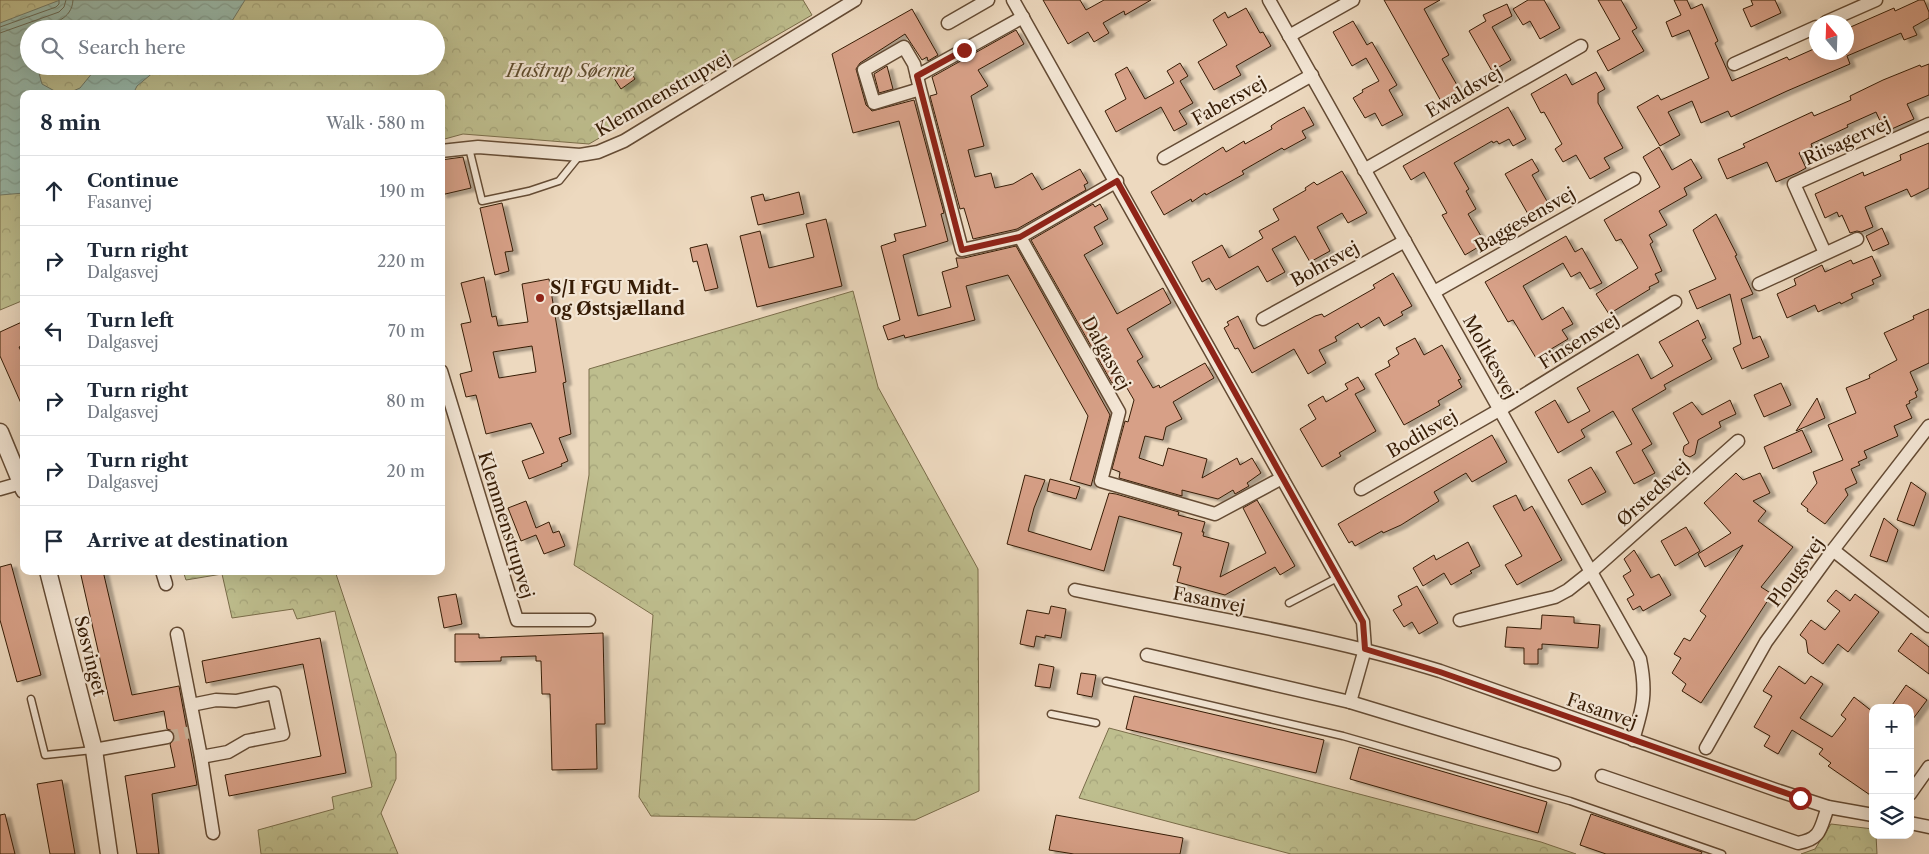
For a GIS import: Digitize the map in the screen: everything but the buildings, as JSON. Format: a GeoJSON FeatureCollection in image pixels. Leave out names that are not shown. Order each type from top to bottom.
{"type":"FeatureCollection","features":[{"type":"Feature","properties":{"kind":"street","name":"Klemmenstrupvej"},"geometry":{"type":"LineString","coordinates":[[445,151],[478,147],[580,155],[598,152],[624,141],[855,0]]}},
{"type":"Feature","properties":{"kind":"street"},"geometry":{"type":"LineString","coordinates":[[948,23],[988,0]]}},
{"type":"Feature","properties":{"kind":"street"},"geometry":{"type":"LineString","coordinates":[[1013,0],[1117,181],[1363,622],[1365,649],[1350,702]]}},
{"type":"Feature","properties":{"kind":"street","name":"Moltkesvej"},"geometry":{"type":"LineString","coordinates":[[1269,0],[1640,659],[1644,679],[1644,698],[1633,740]]}},
{"type":"Feature","properties":{"kind":"street"},"geometry":{"type":"LineString","coordinates":[[1289,36],[1353,0]]}},
{"type":"Feature","properties":{"kind":"street"},"geometry":{"type":"LineString","coordinates":[[1842,15],[1876,0]]}},
{"type":"Feature","properties":{"kind":"street"},"geometry":{"type":"LineString","coordinates":[[917,76],[1023,17]]}},
{"type":"Feature","properties":{"kind":"street"},"geometry":{"type":"LineString","coordinates":[[1734,64],[1809,30]]}},
{"type":"Feature","properties":{"kind":"street","name":"Ewaldsvej"},"geometry":{"type":"LineString","coordinates":[[1364,170],[1581,46]]}},
{"type":"Feature","properties":{"kind":"street"},"geometry":{"type":"LineString","coordinates":[[920,89],[874,103],[864,70],[904,47],[914,64],[962,250],[1020,237],[1117,181]]}},
{"type":"Feature","properties":{"kind":"street","name":"Fabersvej"},"geometry":{"type":"LineString","coordinates":[[1164,158],[1312,76]]}},
{"type":"Feature","properties":{"kind":"street","name":"Riisagervej"},"geometry":{"type":"LineString","coordinates":[[1825,254],[1794,184],[1929,124]]}},
{"type":"Feature","properties":{"kind":"street","name":"Baggesensvej"},"geometry":{"type":"LineString","coordinates":[[1434,292],[1634,178]]}},
{"type":"Feature","properties":{"kind":"street","name":"Dalgasvej"},"geometry":{"type":"LineString","coordinates":[[1020,237],[1119,412],[1101,481],[1215,514],[1282,478]]}},
{"type":"Feature","properties":{"kind":"street"},"geometry":{"type":"LineString","coordinates":[[1759,284],[1857,239]]}},
{"type":"Feature","properties":{"kind":"street","name":"Bohrsvej"},"geometry":{"type":"LineString","coordinates":[[1263,319],[1405,241]]}},
{"type":"Feature","properties":{"kind":"street","name":"Finsensvej"},"geometry":{"type":"LineString","coordinates":[[1500,410],[1675,302]]}},
{"type":"Feature","properties":{"kind":"street","name":"Klemmenstrupvej"},"geometry":{"type":"LineString","coordinates":[[445,384],[517,620],[589,620]]}},
{"type":"Feature","properties":{"kind":"street","name":"Bodilsvej"},"geometry":{"type":"LineString","coordinates":[[1361,489],[1500,410]]}},
{"type":"Feature","properties":{"kind":"street","name":"Plougsvej"},"geometry":{"type":"LineString","coordinates":[[1706,748],[1766,642],[1833,550],[1929,426]]}},
{"type":"Feature","properties":{"kind":"street"},"geometry":{"type":"LineString","coordinates":[[0,432],[20,481]]}},
{"type":"Feature","properties":{"kind":"street","name":"Ørstedsvej"},"geometry":{"type":"LineString","coordinates":[[1460,620],[1555,597],[1568,590],[1592,571],[1738,441]]}},
{"type":"Feature","properties":{"kind":"street"},"geometry":{"type":"LineString","coordinates":[[0,489],[20,486]]}},
{"type":"Feature","properties":{"kind":"street"},"geometry":{"type":"LineString","coordinates":[[1833,550],[1929,626]]}},
{"type":"Feature","properties":{"kind":"street","name":"Søsvinget"},"geometry":{"type":"LineString","coordinates":[[49,575],[94,750],[109,854]]}},
{"type":"Feature","properties":{"kind":"street"},"geometry":{"type":"LineString","coordinates":[[163,575],[166,584]]}},
{"type":"Feature","properties":{"kind":"street","name":"Fasanvej"},"geometry":{"type":"LineString","coordinates":[[1075,590],[1365,649],[1440,672],[1828,807],[1869,814]]}},
{"type":"Feature","properties":{"kind":"street"},"geometry":{"type":"LineString","coordinates":[[177,634],[201,757],[213,833]]}},
{"type":"Feature","properties":{"kind":"street"},"geometry":{"type":"LineString","coordinates":[[1147,655],[1350,702],[1554,764]]}},
{"type":"Feature","properties":{"kind":"street"},"geometry":{"type":"LineString","coordinates":[[191,705],[216,700],[236,701],[274,694],[283,734],[247,741],[228,752],[201,757]]}},
{"type":"Feature","properties":{"kind":"street"},"geometry":{"type":"LineString","coordinates":[[94,750],[167,737]]}},
{"type":"Feature","properties":{"kind":"street"},"geometry":{"type":"LineString","coordinates":[[1914,788],[1929,767]]}},
{"type":"Feature","properties":{"kind":"street"},"geometry":{"type":"LineString","coordinates":[[1602,776],[1798,844],[1808,842],[1817,836],[1828,807]]}},
{"type":"Feature","properties":{"kind":"street"},"geometry":{"type":"LineString","coordinates":[[1914,824],[1929,827]]}},
{"type":"Feature","properties":{"kind":"lane"},"geometry":{"type":"LineString","coordinates":[[469,148],[482,201],[529,191],[560,181],[580,155]]}},
{"type":"Feature","properties":{"kind":"lane"},"geometry":{"type":"LineString","coordinates":[[1289,603],[1339,577]]}},
{"type":"Feature","properties":{"kind":"lane"},"geometry":{"type":"LineString","coordinates":[[1106,681],[1343,736],[1570,801],[1722,854]]}},
{"type":"Feature","properties":{"kind":"lane"},"geometry":{"type":"LineString","coordinates":[[31,699],[45,755],[94,750]]}},
{"type":"Feature","properties":{"kind":"lane"},"geometry":{"type":"LineString","coordinates":[[1051,714],[1096,722]]}},
{"type":"Feature","properties":{"kind":"green space","name":"Hastrup Søerne"},"geometry":{"type":"Polygon","coordinates":[[[0,0],[803,0],[812,15],[589,144],[463,134],[445,139],[445,90],[20,90],[20,302],[0,310],[0,0]]]}},
{"type":"Feature","properties":{"kind":"green space"},"geometry":{"type":"Polygon","coordinates":[[[853,291],[878,387],[978,569],[979,791],[915,820],[651,816],[639,797],[653,615],[574,565],[589,475],[589,369],[853,291]]]}},
{"type":"Feature","properties":{"kind":"green space"},"geometry":{"type":"Polygon","coordinates":[[[184,575],[216,575],[186,580],[184,575]]]}},
{"type":"Feature","properties":{"kind":"green space"},"geometry":{"type":"Polygon","coordinates":[[[222,575],[336,575],[396,754],[396,779],[381,813],[398,854],[261,854],[258,830],[334,809],[332,797],[372,787],[335,611],[297,619],[293,609],[232,618],[222,575]]]}},
{"type":"Feature","properties":{"kind":"green space"},"geometry":{"type":"Polygon","coordinates":[[[1109,728],[1541,842],[1576,854],[1291,854],[1079,798],[1109,728]]]}},
{"type":"Feature","properties":{"kind":"green space"},"geometry":{"type":"Polygon","coordinates":[[[1831,824],[1869,829],[1869,839],[1876,839],[1877,854],[1801,854],[1815,849],[1831,824]]]}},
{"type":"Feature","properties":{"kind":"water"},"geometry":{"type":"Polygon","coordinates":[[[60,0],[245,0],[233,20],[20,20],[20,75],[40,75],[42,84],[53,90],[20,90],[20,193],[0,195],[0,23],[60,0]]]}},
{"type":"Feature","properties":{"kind":"water"},"geometry":{"type":"Polygon","coordinates":[[[91,75],[150,75],[135,90],[75,90],[80,88],[91,75]]]}},
{"type":"Feature","properties":{"kind":"tunnel"},"geometry":{"type":"LineString","coordinates":[[167,737],[196,731]]}},
{"type":"Feature","properties":{"kind":"place","name":"S/I FGU Midt- og Østsjælland"},"geometry":{"type":"Point","coordinates":[540,298]}},
{"type":"Feature","properties":{"kind":"route"},"geometry":{"type":"LineString","coordinates":[[964,50],[917,76],[962,250],[1020,237],[1117,181],[1363,622],[1365,649],[1440,672],[1800,798]]}}]}
